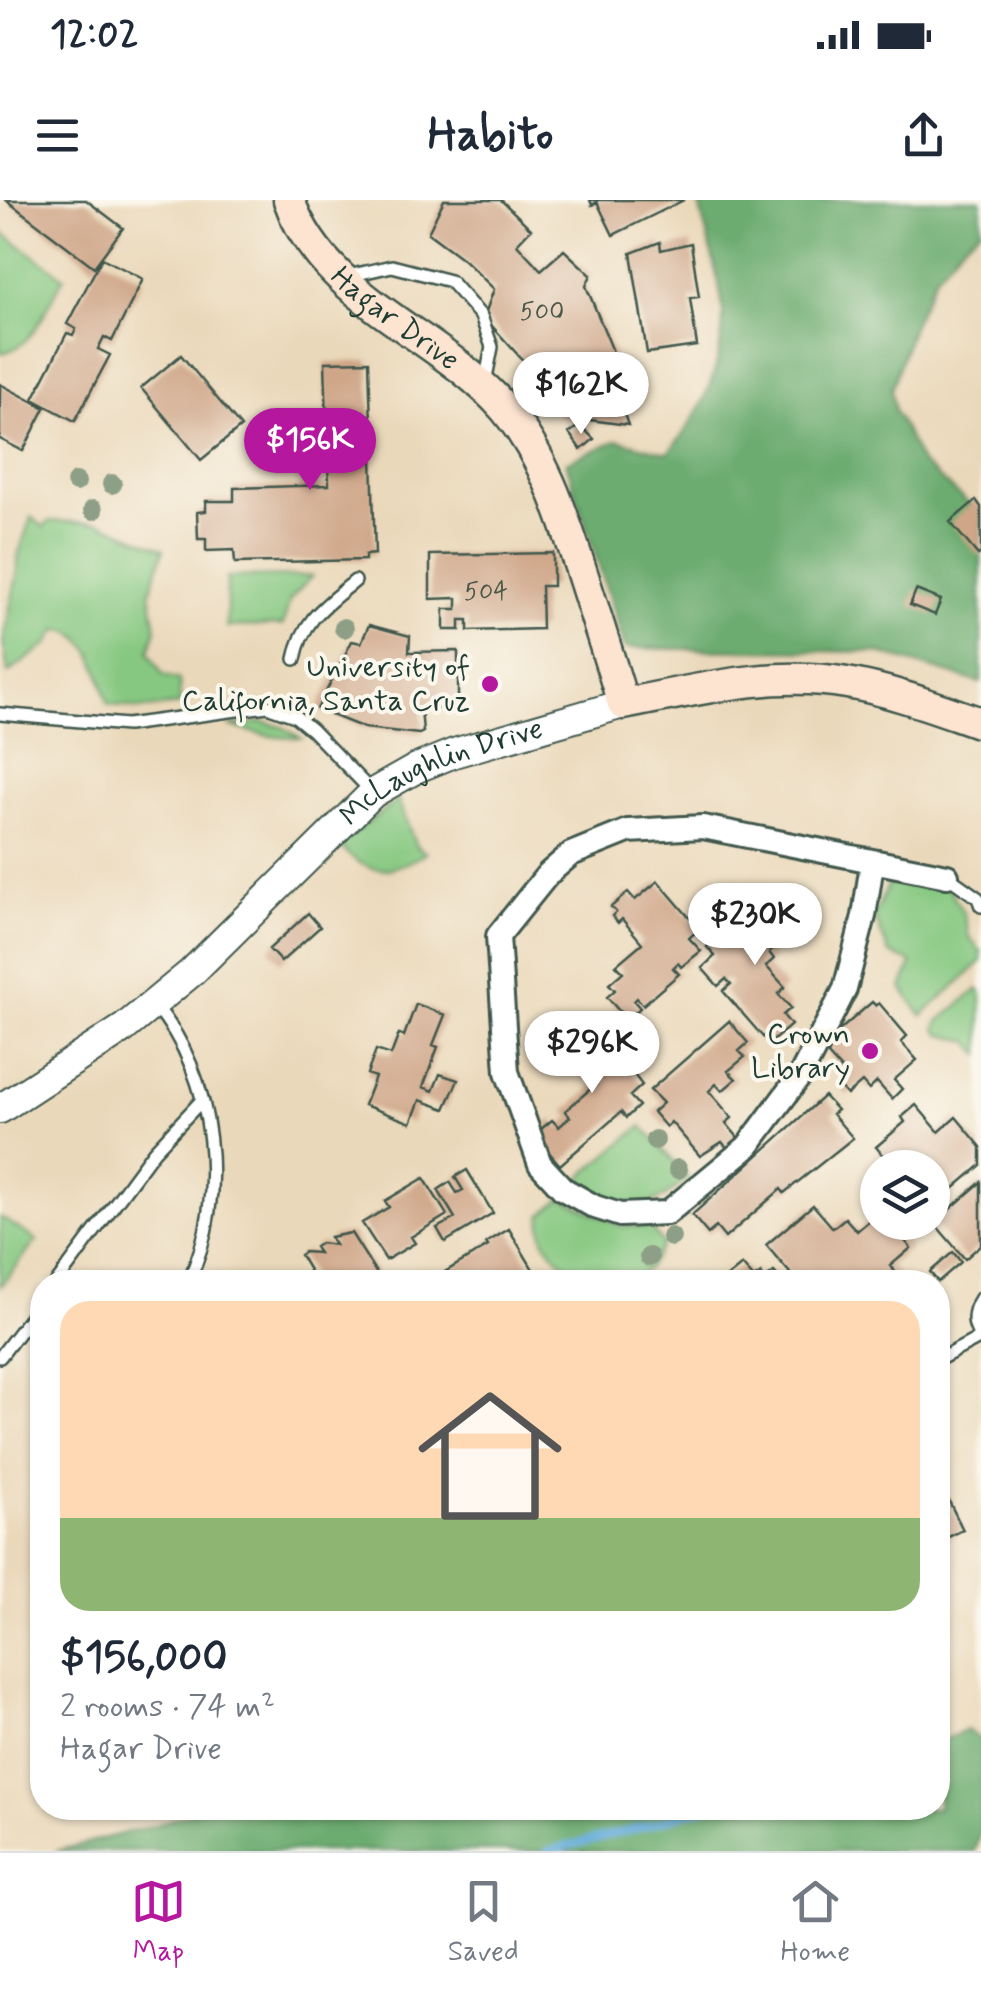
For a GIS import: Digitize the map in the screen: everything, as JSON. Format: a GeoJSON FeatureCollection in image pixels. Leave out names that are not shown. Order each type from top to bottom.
{"type":"FeatureCollection","features":[{"type":"Feature","properties":{"kind":"main road","name":"Hagar Drive"},"geometry":{"type":"LineString","coordinates":[[289,200],[303,229],[341,278],[484,387],[516,431],[560,505],[623,704]]}},
{"type":"Feature","properties":{"kind":"main road","name":"McLaughlin Drive"},"geometry":{"type":"LineString","coordinates":[[623,704],[743,681],[804,679],[880,690],[981,723]]}},
{"type":"Feature","properties":{"kind":"street","name":"McLaughlin Drive"},"geometry":{"type":"LineString","coordinates":[[0,1109],[154,1004],[223,944],[373,793],[417,768],[454,754],[623,704]]}},
{"type":"Feature","properties":{"kind":"street"},"geometry":{"type":"LineString","coordinates":[[872,864],[864,916],[845,989],[802,1073],[747,1147],[668,1213],[620,1214],[563,1190],[540,1164],[507,1072],[498,936],[548,874],[571,854],[628,831],[703,827],[872,864],[947,876]]}},
{"type":"Feature","properties":{"kind":"lane"},"geometry":{"type":"LineString","coordinates":[[341,278],[392,266],[450,281],[481,316],[492,347],[484,387]]}},
{"type":"Feature","properties":{"kind":"lane"},"geometry":{"type":"LineString","coordinates":[[295,659],[299,637],[313,617],[355,580]]}},
{"type":"Feature","properties":{"kind":"lane"},"geometry":{"type":"LineString","coordinates":[[0,714],[127,725],[267,706],[295,716],[373,793]]}},
{"type":"Feature","properties":{"kind":"lane"},"geometry":{"type":"LineString","coordinates":[[947,876],[978,898],[981,906]]}},
{"type":"Feature","properties":{"kind":"lane"},"geometry":{"type":"LineString","coordinates":[[154,1004],[174,1026],[202,1100],[209,1132],[210,1198],[192,1270]]}},
{"type":"Feature","properties":{"kind":"lane"},"geometry":{"type":"LineString","coordinates":[[66,1270],[154,1151],[202,1100]]}},
{"type":"Feature","properties":{"kind":"lane"},"geometry":{"type":"LineString","coordinates":[[950,1354],[981,1337],[974,1328],[974,1313],[981,1298]]}},
{"type":"Feature","properties":{"kind":"lane"},"geometry":{"type":"LineString","coordinates":[[0,1357],[30,1318]]}},
{"type":"Feature","properties":{"kind":"shaded area","name":"University of California, Santa Cruz"},"geometry":{"type":"Polygon","coordinates":[[[0,200],[981,200],[981,1851],[0,1851],[0,200]]]}},
{"type":"Feature","properties":{"kind":"green space"},"geometry":{"type":"Polygon","coordinates":[[[698,200],[981,200],[981,229],[935,277],[913,324],[891,390],[895,411],[921,463],[981,514],[981,683],[876,652],[625,648],[566,462],[618,440],[668,453],[701,405],[715,370],[723,313],[698,200]]]}},
{"type":"Feature","properties":{"kind":"green space"},"geometry":{"type":"Polygon","coordinates":[[[0,231],[64,277],[31,334],[12,350],[0,353],[0,231]]]}},
{"type":"Feature","properties":{"kind":"green space"},"geometry":{"type":"Polygon","coordinates":[[[31,517],[44,527],[50,521],[101,523],[164,549],[150,592],[156,629],[149,652],[163,675],[179,680],[180,705],[138,709],[108,704],[93,657],[79,638],[69,632],[57,630],[48,644],[8,673],[3,641],[18,556],[31,517]]]}},
{"type":"Feature","properties":{"kind":"green space"},"geometry":{"type":"Polygon","coordinates":[[[312,576],[290,600],[283,625],[227,627],[227,577],[312,576]]]}},
{"type":"Feature","properties":{"kind":"green space"},"geometry":{"type":"Polygon","coordinates":[[[263,722],[282,727],[301,738],[229,726],[263,722]]]}},
{"type":"Feature","properties":{"kind":"green space"},"geometry":{"type":"Polygon","coordinates":[[[398,800],[416,846],[426,853],[392,868],[363,865],[342,848],[342,843],[398,800]]]}},
{"type":"Feature","properties":{"kind":"green space"},"geometry":{"type":"Polygon","coordinates":[[[903,874],[945,882],[964,914],[969,937],[981,951],[981,962],[922,1016],[902,988],[912,963],[889,953],[874,916],[888,885],[903,874]]]}},
{"type":"Feature","properties":{"kind":"green space"},"geometry":{"type":"Polygon","coordinates":[[[978,989],[981,1055],[969,1041],[941,1035],[936,1028],[939,1021],[978,989]]]}},
{"type":"Feature","properties":{"kind":"green space"},"geometry":{"type":"Polygon","coordinates":[[[642,1126],[688,1178],[663,1197],[640,1205],[629,1206],[586,1193],[582,1176],[642,1126]]]}},
{"type":"Feature","properties":{"kind":"green space"},"geometry":{"type":"Polygon","coordinates":[[[562,1198],[621,1226],[650,1227],[663,1244],[645,1270],[573,1270],[548,1246],[542,1215],[562,1198]]]}},
{"type":"Feature","properties":{"kind":"green space"},"geometry":{"type":"Polygon","coordinates":[[[0,1217],[37,1240],[0,1287],[0,1217]]]}},
{"type":"Feature","properties":{"kind":"green space"},"geometry":{"type":"Polygon","coordinates":[[[967,1730],[981,1740],[981,1832],[975,1851],[56,1851],[169,1820],[950,1820],[950,1737],[967,1730]]]}},
{"type":"Feature","properties":{"kind":"building"},"geometry":{"type":"Polygon","coordinates":[[[6,200],[86,200],[123,228],[94,267],[6,200]]]}},
{"type":"Feature","properties":{"kind":"building"},"geometry":{"type":"Polygon","coordinates":[[[444,200],[501,200],[531,229],[517,244],[541,270],[564,250],[591,275],[586,286],[617,370],[626,364],[626,404],[621,406],[628,425],[559,416],[527,365],[484,317],[494,289],[428,233],[444,200]]]}},
{"type":"Feature","properties":{"kind":"building"},"geometry":{"type":"Polygon","coordinates":[[[590,200],[684,200],[613,235],[597,202],[592,205],[590,200]]]}},
{"type":"Feature","properties":{"kind":"building"},"geometry":{"type":"Polygon","coordinates":[[[660,242],[661,250],[691,243],[699,297],[690,298],[697,346],[647,353],[631,253],[660,242]]]}},
{"type":"Feature","properties":{"kind":"building"},"geometry":{"type":"Polygon","coordinates":[[[102,258],[143,279],[112,341],[104,337],[98,349],[110,355],[75,421],[33,399],[67,333],[73,335],[76,329],[67,324],[102,258]]]}},
{"type":"Feature","properties":{"kind":"building"},"geometry":{"type":"Polygon","coordinates":[[[181,355],[241,427],[201,460],[141,388],[181,355]]]}},
{"type":"Feature","properties":{"kind":"building"},"geometry":{"type":"Polygon","coordinates":[[[369,361],[375,554],[365,555],[365,560],[235,563],[234,550],[206,551],[206,539],[198,539],[197,512],[206,511],[206,501],[234,501],[234,488],[329,485],[325,362],[369,361]]]}},
{"type":"Feature","properties":{"kind":"building"},"geometry":{"type":"Polygon","coordinates":[[[0,384],[45,408],[23,451],[0,439],[0,384]]]}},
{"type":"Feature","properties":{"kind":"building"},"geometry":{"type":"Polygon","coordinates":[[[580,425],[594,439],[581,450],[569,433],[580,425]]]}},
{"type":"Feature","properties":{"kind":"building"},"geometry":{"type":"Polygon","coordinates":[[[976,500],[981,507],[978,555],[950,522],[976,500]]]}},
{"type":"Feature","properties":{"kind":"building"},"geometry":{"type":"Polygon","coordinates":[[[553,553],[553,586],[541,586],[542,629],[468,631],[468,620],[460,620],[460,630],[444,630],[444,609],[457,609],[457,598],[430,599],[430,555],[553,553]]]}},
{"type":"Feature","properties":{"kind":"building"},"geometry":{"type":"Polygon","coordinates":[[[916,590],[941,600],[935,615],[910,605],[916,590]]]}},
{"type":"Feature","properties":{"kind":"building"},"geometry":{"type":"Polygon","coordinates":[[[369,625],[410,636],[409,652],[458,651],[458,709],[421,708],[423,732],[419,734],[364,728],[317,709],[352,641],[361,643],[369,625]]]}},
{"type":"Feature","properties":{"kind":"building"},"geometry":{"type":"Polygon","coordinates":[[[658,881],[699,929],[689,938],[701,951],[681,967],[678,963],[673,968],[679,974],[643,1005],[637,998],[634,1001],[640,1008],[627,1020],[607,997],[615,990],[609,984],[623,972],[616,965],[642,943],[622,919],[618,923],[611,907],[628,892],[635,900],[658,881]]]}},
{"type":"Feature","properties":{"kind":"building"},"geometry":{"type":"Polygon","coordinates":[[[776,896],[801,925],[769,952],[774,959],[766,966],[785,987],[778,994],[791,1008],[783,1015],[791,1025],[769,1044],[723,991],[731,984],[726,979],[718,986],[702,968],[715,956],[707,947],[724,932],[728,937],[776,896]]]}},
{"type":"Feature","properties":{"kind":"building"},"geometry":{"type":"Polygon","coordinates":[[[308,913],[320,927],[281,962],[269,949],[308,913]]]}},
{"type":"Feature","properties":{"kind":"building","name":"Crown Library"},"geometry":{"type":"Polygon","coordinates":[[[872,1002],[876,1006],[879,1003],[907,1036],[901,1042],[917,1060],[894,1080],[902,1089],[892,1099],[877,1082],[869,1090],[862,1082],[847,1095],[839,1086],[848,1077],[828,1055],[844,1035],[840,1030],[872,1002]]]}},
{"type":"Feature","properties":{"kind":"building"},"geometry":{"type":"Polygon","coordinates":[[[416,1004],[445,1015],[423,1087],[433,1091],[440,1074],[458,1080],[445,1109],[420,1100],[411,1123],[364,1105],[375,1077],[367,1074],[376,1050],[391,1055],[399,1034],[404,1036],[416,1004]]]}},
{"type":"Feature","properties":{"kind":"building"},"geometry":{"type":"Polygon","coordinates":[[[729,1021],[748,1043],[739,1051],[745,1057],[728,1071],[736,1079],[722,1091],[716,1084],[709,1091],[732,1118],[726,1123],[740,1140],[729,1150],[722,1142],[700,1156],[671,1122],[666,1127],[653,1112],[663,1103],[650,1090],[729,1021]]]}},
{"type":"Feature","properties":{"kind":"building"},"geometry":{"type":"Polygon","coordinates":[[[596,1027],[625,1060],[621,1067],[624,1071],[628,1067],[642,1085],[630,1096],[639,1106],[626,1118],[621,1112],[560,1165],[534,1135],[552,1120],[559,1127],[570,1117],[565,1111],[596,1084],[560,1040],[569,1033],[575,1040],[596,1027]]]}},
{"type":"Feature","properties":{"kind":"building"},"geometry":{"type":"Polygon","coordinates":[[[824,1096],[837,1110],[832,1114],[853,1138],[784,1193],[781,1189],[725,1238],[716,1227],[708,1234],[692,1215],[824,1096]]]}},
{"type":"Feature","properties":{"kind":"building"},"geometry":{"type":"Polygon","coordinates":[[[916,1105],[939,1132],[956,1117],[981,1147],[981,1165],[950,1192],[950,1150],[879,1150],[876,1147],[905,1122],[902,1117],[916,1105]]]}},
{"type":"Feature","properties":{"kind":"building"},"geometry":{"type":"Polygon","coordinates":[[[467,1170],[493,1213],[445,1242],[437,1228],[455,1218],[438,1190],[450,1182],[457,1193],[463,1190],[455,1177],[467,1170]]]}},
{"type":"Feature","properties":{"kind":"building"},"geometry":{"type":"Polygon","coordinates":[[[424,1178],[447,1215],[411,1237],[415,1243],[386,1260],[362,1223],[389,1207],[385,1201],[424,1178]]]}},
{"type":"Feature","properties":{"kind":"building"},"geometry":{"type":"Polygon","coordinates":[[[981,1182],[981,1245],[965,1259],[949,1240],[950,1209],[981,1182]]]}},
{"type":"Feature","properties":{"kind":"building"},"geometry":{"type":"Polygon","coordinates":[[[813,1205],[833,1228],[845,1218],[857,1231],[860,1228],[860,1240],[904,1240],[911,1248],[890,1266],[894,1270],[787,1270],[766,1245],[813,1205]]]}},
{"type":"Feature","properties":{"kind":"building"},"geometry":{"type":"Polygon","coordinates":[[[509,1229],[533,1270],[448,1270],[488,1246],[486,1243],[509,1229]]]}},
{"type":"Feature","properties":{"kind":"building"},"geometry":{"type":"Polygon","coordinates":[[[351,1233],[374,1270],[309,1270],[300,1255],[319,1253],[315,1247],[321,1243],[335,1245],[330,1237],[351,1233]]]}},
{"type":"Feature","properties":{"kind":"building"},"geometry":{"type":"Polygon","coordinates":[[[953,1252],[961,1262],[950,1272],[932,1270],[953,1252]]]}},
{"type":"Feature","properties":{"kind":"building"},"geometry":{"type":"Polygon","coordinates":[[[950,1503],[963,1530],[950,1536],[950,1503]]]}},
{"type":"Feature","properties":{"kind":"waterway"},"geometry":{"type":"LineString","coordinates":[[548,1851],[665,1820]]}},
{"type":"Feature","properties":{"kind":"place","name":"University of California, Santa Cruz"},"geometry":{"type":"Point","coordinates":[490,684]}},
{"type":"Feature","properties":{"kind":"place","name":"Crown Library"},"geometry":{"type":"Point","coordinates":[870,1051]}}]}
